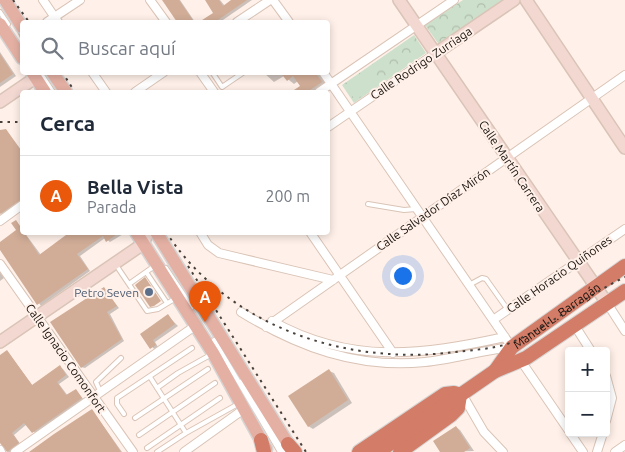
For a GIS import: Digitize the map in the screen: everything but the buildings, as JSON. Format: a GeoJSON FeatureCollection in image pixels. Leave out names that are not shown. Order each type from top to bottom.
{"type":"FeatureCollection","features":[{"type":"Feature","properties":{"kind":"highway","name":"Manuel L. Barragán"},"geometry":{"type":"LineString","coordinates":[[495,371],[508,342],[596,287],[625,266]]}},
{"type":"Feature","properties":{"kind":"highway","name":"Manuel L. Barragán"},"geometry":{"type":"LineString","coordinates":[[378,452],[495,371],[521,360],[575,326],[625,291]]}},
{"type":"Feature","properties":{"kind":"highway"},"geometry":{"type":"LineString","coordinates":[[359,452],[445,394],[454,393],[461,395],[458,408],[451,415],[400,452]]}},
{"type":"Feature","properties":{"kind":"main road"},"geometry":{"type":"LineString","coordinates":[[5,0],[18,23]]}},
{"type":"Feature","properties":{"kind":"main road"},"geometry":{"type":"LineString","coordinates":[[4,24],[20,54]]}},
{"type":"Feature","properties":{"kind":"main road"},"geometry":{"type":"LineString","coordinates":[[38,75],[44,90]]}},
{"type":"Feature","properties":{"kind":"main road"},"geometry":{"type":"LineString","coordinates":[[54,75],[65,90]]}},
{"type":"Feature","properties":{"kind":"main road"},"geometry":{"type":"LineString","coordinates":[[146,235],[151,268],[172,300],[214,347],[264,448]]}},
{"type":"Feature","properties":{"kind":"main road"},"geometry":{"type":"LineString","coordinates":[[146,235],[288,450]]}},
{"type":"Feature","properties":{"kind":"street"},"geometry":{"type":"LineString","coordinates":[[43,0],[56,20],[80,0]]}},
{"type":"Feature","properties":{"kind":"street"},"geometry":{"type":"LineString","coordinates":[[150,0],[165,20]]}},
{"type":"Feature","properties":{"kind":"street"},"geometry":{"type":"LineString","coordinates":[[240,20],[272,0],[287,20]]}},
{"type":"Feature","properties":{"kind":"street","name":"Calle Martín Carrera"},"geometry":{"type":"LineString","coordinates":[[399,0],[625,331]]}},
{"type":"Feature","properties":{"kind":"street"},"geometry":{"type":"LineString","coordinates":[[322,90],[454,0]]}},
{"type":"Feature","properties":{"kind":"street","name":"Calle Rodrigo Zurriaga"},"geometry":{"type":"LineString","coordinates":[[330,126],[514,0]]}},
{"type":"Feature","properties":{"kind":"street"},"geometry":{"type":"LineString","coordinates":[[526,0],[625,148]]}},
{"type":"Feature","properties":{"kind":"street"},"geometry":{"type":"LineString","coordinates":[[0,102],[37,75]]}},
{"type":"Feature","properties":{"kind":"street"},"geometry":{"type":"LineString","coordinates":[[94,75],[105,90]]}},
{"type":"Feature","properties":{"kind":"street"},"geometry":{"type":"LineString","coordinates":[[138,90],[160,75]]}},
{"type":"Feature","properties":{"kind":"street"},"geometry":{"type":"LineString","coordinates":[[202,75],[213,90]]}},
{"type":"Feature","properties":{"kind":"street"},"geometry":{"type":"LineString","coordinates":[[325,75],[565,425]]}},
{"type":"Feature","properties":{"kind":"street","name":"Calle Salvador Díaz Mirón"},"geometry":{"type":"LineString","coordinates":[[266,327],[625,75]]}},
{"type":"Feature","properties":{"kind":"street"},"geometry":{"type":"LineString","coordinates":[[0,221],[20,206]]}},
{"type":"Feature","properties":{"kind":"street","name":"Calle Horacio Quiñones"},"geometry":{"type":"LineString","coordinates":[[493,320],[625,229]]}},
{"type":"Feature","properties":{"kind":"street"},"geometry":{"type":"LineString","coordinates":[[0,342],[115,263],[146,235]]}},
{"type":"Feature","properties":{"kind":"street"},"geometry":{"type":"LineString","coordinates":[[202,235],[208,245],[219,253],[336,277]]}},
{"type":"Feature","properties":{"kind":"street"},"geometry":{"type":"LineString","coordinates":[[312,235],[336,277],[393,353]]}},
{"type":"Feature","properties":{"kind":"street","name":"Calle Ignacio Comonfort"},"geometry":{"type":"LineString","coordinates":[[0,264],[36,316],[98,396],[134,452]]}},
{"type":"Feature","properties":{"kind":"street"},"geometry":{"type":"LineString","coordinates":[[241,312],[266,327],[322,352],[378,363],[426,362],[508,342]]}},
{"type":"Feature","properties":{"kind":"street"},"geometry":{"type":"LineString","coordinates":[[272,322],[336,346],[393,353],[508,342]]}},
{"type":"Feature","properties":{"kind":"street"},"geometry":{"type":"LineString","coordinates":[[15,452],[196,326]]}},
{"type":"Feature","properties":{"kind":"street"},"geometry":{"type":"LineString","coordinates":[[575,326],[588,347]]}},
{"type":"Feature","properties":{"kind":"street"},"geometry":{"type":"LineString","coordinates":[[610,391],[612,398],[610,406]]}},
{"type":"Feature","properties":{"kind":"street"},"geometry":{"type":"LineString","coordinates":[[461,395],[484,432],[503,452]]}},
{"type":"Feature","properties":{"kind":"street"},"geometry":{"type":"LineString","coordinates":[[184,452],[242,406]]}},
{"type":"Feature","properties":{"kind":"street"},"geometry":{"type":"LineString","coordinates":[[573,437],[583,452]]}},
{"type":"Feature","properties":{"kind":"street"},"geometry":{"type":"LineString","coordinates":[[597,452],[602,437]]}},
{"type":"Feature","properties":{"kind":"street"},"geometry":{"type":"LineString","coordinates":[[615,452],[625,445]]}},
{"type":"Feature","properties":{"kind":"lane"},"geometry":{"type":"LineString","coordinates":[[0,1],[18,23]]}},
{"type":"Feature","properties":{"kind":"lane"},"geometry":{"type":"LineString","coordinates":[[0,12],[4,24]]}},
{"type":"Feature","properties":{"kind":"lane"},"geometry":{"type":"LineString","coordinates":[[39,75],[51,90]]}},
{"type":"Feature","properties":{"kind":"lane"},"geometry":{"type":"LineString","coordinates":[[39,75],[57,90]]}},
{"type":"Feature","properties":{"kind":"lane"},"geometry":{"type":"LineString","coordinates":[[214,75],[222,87]]}},
{"type":"Feature","properties":{"kind":"lane"},"geometry":{"type":"LineString","coordinates":[[217,90],[240,75]]}},
{"type":"Feature","properties":{"kind":"lane"},"geometry":{"type":"LineString","coordinates":[[368,204],[404,210],[416,208]]}},
{"type":"Feature","properties":{"kind":"lane"},"geometry":{"type":"LineString","coordinates":[[146,235],[197,304]]}},
{"type":"Feature","properties":{"kind":"lane"},"geometry":{"type":"LineString","coordinates":[[146,235],[192,307]]}},
{"type":"Feature","properties":{"kind":"lane"},"geometry":{"type":"LineString","coordinates":[[115,263],[148,311],[154,311],[172,300]]}},
{"type":"Feature","properties":{"kind":"lane"},"geometry":{"type":"LineString","coordinates":[[129,284],[151,268]]}},
{"type":"Feature","properties":{"kind":"lane"},"geometry":{"type":"LineString","coordinates":[[469,285],[482,278],[486,279],[508,310]]}},
{"type":"Feature","properties":{"kind":"lane"},"geometry":{"type":"LineString","coordinates":[[218,337],[258,414]]}},
{"type":"Feature","properties":{"kind":"lane"},"geometry":{"type":"LineString","coordinates":[[157,388],[214,347],[258,414],[288,450]]}},
{"type":"Feature","properties":{"kind":"lane"},"geometry":{"type":"LineString","coordinates":[[124,414],[117,404],[117,398],[192,348]]}},
{"type":"Feature","properties":{"kind":"lane"},"geometry":{"type":"LineString","coordinates":[[98,396],[96,382],[121,358]]}},
{"type":"Feature","properties":{"kind":"lane"},"geometry":{"type":"LineString","coordinates":[[135,418],[208,369]]}},
{"type":"Feature","properties":{"kind":"lane"},"geometry":{"type":"LineString","coordinates":[[150,377],[186,433]]}},
{"type":"Feature","properties":{"kind":"lane"},"geometry":{"type":"LineString","coordinates":[[140,435],[215,383]]}},
{"type":"Feature","properties":{"kind":"lane"},"geometry":{"type":"LineString","coordinates":[[147,448],[220,398]]}},
{"type":"Feature","properties":{"kind":"lane"},"geometry":{"type":"LineString","coordinates":[[157,452],[186,433],[242,406]]}},
{"type":"Feature","properties":{"kind":"green space"},"geometry":{"type":"Polygon","coordinates":[[[463,0],[507,0],[440,46],[425,25],[463,0]]]}},
{"type":"Feature","properties":{"kind":"green space"},"geometry":{"type":"Polygon","coordinates":[[[414,35],[426,53],[354,103],[342,85],[414,35]]]}},
{"type":"Feature","properties":{"kind":"green space"},"geometry":{"type":"Polygon","coordinates":[[[368,68],[379,84],[355,100],[345,85],[368,68]]]}},
{"type":"Feature","properties":{"kind":"railway"},"geometry":{"type":"LineString","coordinates":[[13,0],[28,20]]}},
{"type":"Feature","properties":{"kind":"railway"},"geometry":{"type":"LineString","coordinates":[[64,75],[74,90]]}},
{"type":"Feature","properties":{"kind":"railway"},"geometry":{"type":"LineString","coordinates":[[0,122],[20,122]]}},
{"type":"Feature","properties":{"kind":"railway"},"geometry":{"type":"LineString","coordinates":[[168,235],[192,265],[222,293],[256,315],[293,333],[332,345],[373,353],[414,355],[476,350],[504,345],[540,328],[625,277]]}},
{"type":"Feature","properties":{"kind":"railway"},"geometry":{"type":"LineString","coordinates":[[188,266],[306,452]]}},
{"type":"Feature","properties":{"kind":"place","name":"Petro Seven"},"geometry":{"type":"Point","coordinates":[149,292]}},
{"type":"Feature","properties":{"kind":"place","name":"Bella Vista"},"geometry":{"type":"Point","coordinates":[205,322]}}]}
